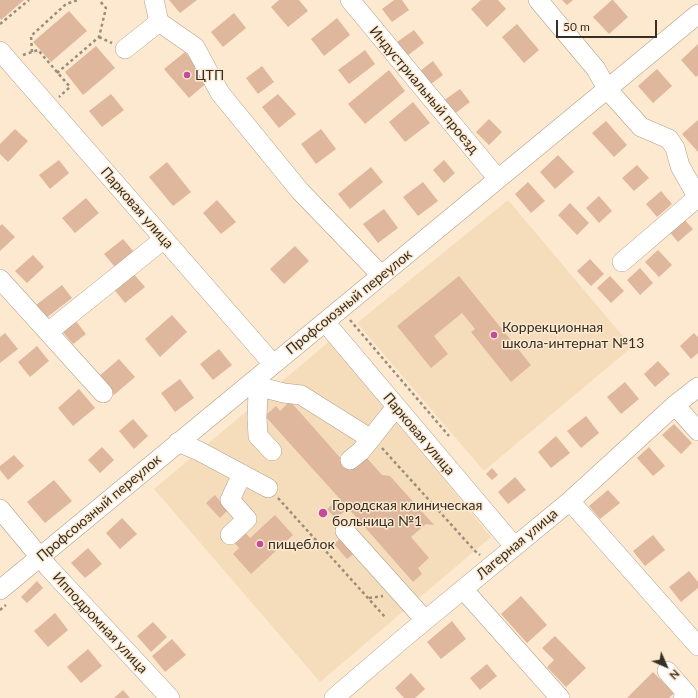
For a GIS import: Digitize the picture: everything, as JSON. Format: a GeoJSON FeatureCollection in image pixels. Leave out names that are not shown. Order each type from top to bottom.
{"type":"FeatureCollection","features":[{"type":"Feature","properties":{"kind":"street"},"geometry":{"type":"LineString","coordinates":[[154,0],[159,22],[195,47],[220,93],[300,191],[382,275]]}},
{"type":"Feature","properties":{"kind":"street","name":"Индустриальный проезд"},"geometry":{"type":"LineString","coordinates":[[350,0],[498,179]]}},
{"type":"Feature","properties":{"kind":"street"},"geometry":{"type":"LineString","coordinates":[[538,0],[596,69],[607,89],[641,127],[669,139],[675,148],[680,166],[698,197],[622,262]]}},
{"type":"Feature","properties":{"kind":"street","name":"Профсоюзный переулок"},"geometry":{"type":"LineString","coordinates":[[0,590],[178,442],[257,385],[273,364],[607,89],[696,20]]}},
{"type":"Feature","properties":{"kind":"street"},"geometry":{"type":"LineString","coordinates":[[125,49],[159,22]]}},
{"type":"Feature","properties":{"kind":"street","name":"Парковая улица"},"geometry":{"type":"LineString","coordinates":[[4,56],[273,364]]}},
{"type":"Feature","properties":{"kind":"street"},"geometry":{"type":"LineString","coordinates":[[48,332],[164,239]]}},
{"type":"Feature","properties":{"kind":"street"},"geometry":{"type":"LineString","coordinates":[[0,279],[103,393]]}},
{"type":"Feature","properties":{"kind":"street","name":"Парковая улица"},"geometry":{"type":"LineString","coordinates":[[325,322],[514,546]]}},
{"type":"Feature","properties":{"kind":"street"},"geometry":{"type":"LineString","coordinates":[[272,451],[258,436],[257,385],[284,393],[301,395],[371,439]]}},
{"type":"Feature","properties":{"kind":"street","name":"Лагерная улица"},"geometry":{"type":"LineString","coordinates":[[344,695],[425,620],[570,501],[675,405],[698,387]]}},
{"type":"Feature","properties":{"kind":"street"},"geometry":{"type":"LineString","coordinates":[[675,405],[698,431]]}},
{"type":"Feature","properties":{"kind":"street"},"geometry":{"type":"LineString","coordinates":[[350,460],[361,451],[396,407]]}},
{"type":"Feature","properties":{"kind":"street"},"geometry":{"type":"LineString","coordinates":[[178,442],[199,451],[268,488]]}},
{"type":"Feature","properties":{"kind":"street"},"geometry":{"type":"LineString","coordinates":[[230,535],[247,519],[230,500],[242,474]]}},
{"type":"Feature","properties":{"kind":"street"},"geometry":{"type":"LineString","coordinates":[[570,501],[698,646]]}},
{"type":"Feature","properties":{"kind":"street","name":"Ипподромная улица"},"geometry":{"type":"LineString","coordinates":[[0,509],[54,574],[170,698]]}},
{"type":"Feature","properties":{"kind":"street"},"geometry":{"type":"LineString","coordinates":[[345,531],[425,620]]}},
{"type":"Feature","properties":{"kind":"street"},"geometry":{"type":"LineString","coordinates":[[463,589],[560,698]]}},
{"type":"Feature","properties":{"kind":"street"},"geometry":{"type":"LineString","coordinates":[[667,671],[687,694],[683,698]]}},
{"type":"Feature","properties":{"kind":"path"},"geometry":{"type":"LineString","coordinates":[[0,24],[29,0]]}},
{"type":"Feature","properties":{"kind":"path"},"geometry":{"type":"LineString","coordinates":[[32,52],[30,36],[66,4],[78,0]]}},
{"type":"Feature","properties":{"kind":"path"},"geometry":{"type":"LineString","coordinates":[[57,73],[99,37],[106,8],[99,0]]}},
{"type":"Feature","properties":{"kind":"path"},"geometry":{"type":"LineString","coordinates":[[4,56],[38,50],[70,88],[48,106]]}},
{"type":"Feature","properties":{"kind":"path"},"geometry":{"type":"LineString","coordinates":[[340,309],[449,436]]}},
{"type":"Feature","properties":{"kind":"path"},"geometry":{"type":"LineString","coordinates":[[371,439],[376,442],[480,555]]}},
{"type":"Feature","properties":{"kind":"path"},"geometry":{"type":"LineString","coordinates":[[268,488],[385,617]]}},
{"type":"Feature","properties":{"kind":"shaded area","name":"Коррекционная школа-интернат №13"},"geometry":{"type":"Polygon","coordinates":[[[508,200],[632,347],[484,471],[357,323],[508,200]]]}},
{"type":"Feature","properties":{"kind":"shaded area","name":"Городская клиническая больница №1"},"geometry":{"type":"Polygon","coordinates":[[[331,340],[491,537],[320,682],[154,489],[331,340]]]}},
{"type":"Feature","properties":{"kind":"building"},"geometry":{"type":"Polygon","coordinates":[[[0,0],[24,0],[1,20],[0,0]]]}},
{"type":"Feature","properties":{"kind":"building"},"geometry":{"type":"Polygon","coordinates":[[[169,0],[197,0],[180,13],[169,0]]]}},
{"type":"Feature","properties":{"kind":"building"},"geometry":{"type":"Polygon","coordinates":[[[279,0],[299,0],[308,11],[288,27],[271,7],[279,0]]]}},
{"type":"Feature","properties":{"kind":"building"},"geometry":{"type":"Polygon","coordinates":[[[394,0],[402,0],[409,10],[392,22],[382,9],[394,0]]]}},
{"type":"Feature","properties":{"kind":"building"},"geometry":{"type":"Polygon","coordinates":[[[481,0],[498,0],[506,9],[487,27],[471,9],[481,0]]]}},
{"type":"Feature","properties":{"kind":"building"},"geometry":{"type":"Polygon","coordinates":[[[562,0],[573,0],[567,5],[562,0]]]}},
{"type":"Feature","properties":{"kind":"building"},"geometry":{"type":"Polygon","coordinates":[[[612,0],[628,17],[609,34],[593,17],[612,0]]]}},
{"type":"Feature","properties":{"kind":"building"},"geometry":{"type":"Polygon","coordinates":[[[69,11],[87,31],[51,62],[33,42],[69,11]]]}},
{"type":"Feature","properties":{"kind":"building"},"geometry":{"type":"Polygon","coordinates":[[[234,13],[246,28],[223,47],[211,32],[234,13]]]}},
{"type":"Feature","properties":{"kind":"building"},"geometry":{"type":"Polygon","coordinates":[[[337,18],[350,35],[324,56],[311,39],[337,18]]]}},
{"type":"Feature","properties":{"kind":"building"},"geometry":{"type":"Polygon","coordinates":[[[517,24],[539,50],[524,63],[502,37],[517,24]]]}},
{"type":"Feature","properties":{"kind":"building"},"geometry":{"type":"Polygon","coordinates":[[[414,30],[424,43],[407,56],[397,42],[414,30]]]}},
{"type":"Feature","properties":{"kind":"building"},"geometry":{"type":"Polygon","coordinates":[[[698,44],[698,75],[696,77],[681,60],[698,44]]]}},
{"type":"Feature","properties":{"kind":"building"},"geometry":{"type":"Polygon","coordinates":[[[96,46],[115,68],[83,95],[65,72],[96,46]]]}},
{"type":"Feature","properties":{"kind":"building"},"geometry":{"type":"Polygon","coordinates":[[[365,50],[375,64],[349,84],[338,70],[365,50]]]}},
{"type":"Feature","properties":{"kind":"building","name":"ЦТП"},"geometry":{"type":"Polygon","coordinates":[[[185,52],[209,81],[189,98],[164,69],[185,52]]]}},
{"type":"Feature","properties":{"kind":"building"},"geometry":{"type":"Polygon","coordinates":[[[433,61],[443,75],[427,87],[416,74],[433,61]]]}},
{"type":"Feature","properties":{"kind":"building"},"geometry":{"type":"Polygon","coordinates":[[[262,66],[274,82],[258,94],[246,78],[262,66]]]}},
{"type":"Feature","properties":{"kind":"building"},"geometry":{"type":"Polygon","coordinates":[[[657,69],[672,86],[653,103],[638,86],[657,69]]]}},
{"type":"Feature","properties":{"kind":"building"},"geometry":{"type":"Polygon","coordinates":[[[389,70],[405,91],[365,124],[348,104],[389,70]]]}},
{"type":"Feature","properties":{"kind":"building"},"geometry":{"type":"Polygon","coordinates":[[[460,89],[470,102],[453,115],[443,101],[460,89]]]}},
{"type":"Feature","properties":{"kind":"building"},"geometry":{"type":"Polygon","coordinates":[[[111,94],[124,110],[102,127],[89,111],[111,94]]]}},
{"type":"Feature","properties":{"kind":"building"},"geometry":{"type":"Polygon","coordinates":[[[278,94],[296,114],[279,128],[262,107],[278,94]]]}},
{"type":"Feature","properties":{"kind":"building"},"geometry":{"type":"Polygon","coordinates":[[[413,102],[430,123],[405,142],[389,122],[413,102]]]}},
{"type":"Feature","properties":{"kind":"building"},"geometry":{"type":"Polygon","coordinates":[[[489,119],[502,132],[489,145],[476,132],[489,119]]]}},
{"type":"Feature","properties":{"kind":"building"},"geometry":{"type":"Polygon","coordinates":[[[698,120],[698,152],[682,134],[698,120]]]}},
{"type":"Feature","properties":{"kind":"building"},"geometry":{"type":"Polygon","coordinates":[[[606,121],[627,145],[614,157],[592,133],[606,121]]]}},
{"type":"Feature","properties":{"kind":"building"},"geometry":{"type":"Polygon","coordinates":[[[15,129],[28,141],[8,162],[0,154],[0,144],[15,129]]]}},
{"type":"Feature","properties":{"kind":"building"},"geometry":{"type":"Polygon","coordinates":[[[321,129],[336,149],[316,164],[301,144],[321,129]]]}},
{"type":"Feature","properties":{"kind":"building"},"geometry":{"type":"Polygon","coordinates":[[[558,155],[574,172],[555,189],[540,172],[558,155]]]}},
{"type":"Feature","properties":{"kind":"building"},"geometry":{"type":"Polygon","coordinates":[[[59,160],[69,173],[50,189],[39,175],[59,160]]]}},
{"type":"Feature","properties":{"kind":"building"},"geometry":{"type":"Polygon","coordinates":[[[444,160],[455,173],[444,183],[433,170],[444,160]]]}},
{"type":"Feature","properties":{"kind":"building"},"geometry":{"type":"Polygon","coordinates":[[[167,162],[191,192],[173,206],[149,177],[167,162]]]}},
{"type":"Feature","properties":{"kind":"building"},"geometry":{"type":"Polygon","coordinates":[[[637,165],[649,178],[634,191],[622,178],[637,165]]]}},
{"type":"Feature","properties":{"kind":"building"},"geometry":{"type":"Polygon","coordinates":[[[371,167],[383,182],[350,209],[338,194],[371,167]]]}},
{"type":"Feature","properties":{"kind":"building"},"geometry":{"type":"Polygon","coordinates":[[[423,182],[438,201],[418,216],[403,197],[423,182]]]}},
{"type":"Feature","properties":{"kind":"building"},"geometry":{"type":"Polygon","coordinates":[[[528,182],[545,201],[531,213],[515,194],[528,182]]]}},
{"type":"Feature","properties":{"kind":"building"},"geometry":{"type":"Polygon","coordinates":[[[661,191],[672,204],[657,217],[646,204],[661,191]]]}},
{"type":"Feature","properties":{"kind":"building"},"geometry":{"type":"Polygon","coordinates":[[[599,196],[612,211],[599,223],[586,208],[599,196]]]}},
{"type":"Feature","properties":{"kind":"building"},"geometry":{"type":"Polygon","coordinates":[[[86,198],[99,213],[75,233],[62,218],[86,198]]]}},
{"type":"Feature","properties":{"kind":"building"},"geometry":{"type":"Polygon","coordinates":[[[217,200],[236,222],[221,234],[203,213],[217,200]]]}},
{"type":"Feature","properties":{"kind":"building"},"geometry":{"type":"Polygon","coordinates":[[[570,203],[589,223],[577,235],[558,215],[570,203]]]}},
{"type":"Feature","properties":{"kind":"building"},"geometry":{"type":"Polygon","coordinates":[[[384,209],[398,228],[378,243],[363,224],[384,209]]]}},
{"type":"Feature","properties":{"kind":"building"},"geometry":{"type":"Polygon","coordinates":[[[681,216],[693,229],[678,242],[667,229],[681,216]]]}},
{"type":"Feature","properties":{"kind":"building"},"geometry":{"type":"Polygon","coordinates":[[[2,224],[15,237],[0,251],[0,226],[2,224]]]}},
{"type":"Feature","properties":{"kind":"building"},"geometry":{"type":"Polygon","coordinates":[[[123,239],[134,252],[115,267],[104,254],[123,239]]]}},
{"type":"Feature","properties":{"kind":"building"},"geometry":{"type":"Polygon","coordinates":[[[295,246],[309,261],[284,284],[270,269],[295,246]]]}},
{"type":"Feature","properties":{"kind":"building"},"geometry":{"type":"Polygon","coordinates":[[[658,250],[672,265],[659,277],[645,262],[658,250]]]}},
{"type":"Feature","properties":{"kind":"building"},"geometry":{"type":"Polygon","coordinates":[[[33,255],[44,267],[27,283],[15,271],[33,255]]]}},
{"type":"Feature","properties":{"kind":"building"},"geometry":{"type":"Polygon","coordinates":[[[590,259],[604,274],[591,286],[577,271],[590,259]]]}},
{"type":"Feature","properties":{"kind":"building"},"geometry":{"type":"Polygon","coordinates":[[[640,268],[653,283],[640,295],[627,280],[640,268]]]}},
{"type":"Feature","properties":{"kind":"building"},"geometry":{"type":"Polygon","coordinates":[[[132,272],[145,287],[125,303],[113,288],[132,272]]]}},
{"type":"Feature","properties":{"kind":"building"},"geometry":{"type":"Polygon","coordinates":[[[459,276],[531,365],[511,382],[471,332],[475,329],[462,313],[434,336],[448,354],[431,368],[397,326],[459,276]]]}},
{"type":"Feature","properties":{"kind":"building"},"geometry":{"type":"Polygon","coordinates":[[[610,276],[624,291],[611,303],[597,288],[610,276]]]}},
{"type":"Feature","properties":{"kind":"building"},"geometry":{"type":"Polygon","coordinates":[[[62,285],[72,298],[46,318],[36,305],[62,285]]]}},
{"type":"Feature","properties":{"kind":"building"},"geometry":{"type":"Polygon","coordinates":[[[172,315],[187,332],[160,357],[145,339],[172,315]]]}},
{"type":"Feature","properties":{"kind":"building"},"geometry":{"type":"Polygon","coordinates":[[[75,320],[86,334],[73,344],[62,331],[75,320]]]}},
{"type":"Feature","properties":{"kind":"building"},"geometry":{"type":"Polygon","coordinates":[[[5,333],[18,349],[0,363],[0,337],[5,333]]]}},
{"type":"Feature","properties":{"kind":"building"},"geometry":{"type":"Polygon","coordinates":[[[694,333],[698,337],[698,353],[691,359],[680,346],[694,333]]]}},
{"type":"Feature","properties":{"kind":"building"},"geometry":{"type":"Polygon","coordinates":[[[37,346],[49,361],[30,377],[18,362],[37,346]]]}},
{"type":"Feature","properties":{"kind":"building"},"geometry":{"type":"Polygon","coordinates":[[[219,349],[232,365],[213,380],[200,364],[219,349]]]}},
{"type":"Feature","properties":{"kind":"building"},"geometry":{"type":"Polygon","coordinates":[[[119,359],[135,377],[114,395],[98,377],[119,359]]]}},
{"type":"Feature","properties":{"kind":"building"},"geometry":{"type":"Polygon","coordinates":[[[658,361],[670,374],[655,387],[644,374],[658,361]]]}},
{"type":"Feature","properties":{"kind":"building"},"geometry":{"type":"Polygon","coordinates":[[[180,379],[194,398],[175,412],[161,393],[180,379]]]}},
{"type":"Feature","properties":{"kind":"building"},"geometry":{"type":"Polygon","coordinates":[[[625,382],[639,399],[621,414],[607,397],[625,382]]]}},
{"type":"Feature","properties":{"kind":"building"},"geometry":{"type":"Polygon","coordinates":[[[79,389],[95,408],[73,426],[58,408],[79,389]]]}},
{"type":"Feature","properties":{"kind":"building"},"geometry":{"type":"Polygon","coordinates":[[[290,401],[351,470],[366,457],[382,475],[390,476],[434,525],[426,524],[411,537],[429,558],[418,568],[422,574],[413,582],[348,508],[336,519],[327,509],[339,498],[265,416],[276,406],[280,411],[290,401]]]}},
{"type":"Feature","properties":{"kind":"building"},"geometry":{"type":"Polygon","coordinates":[[[586,416],[599,433],[581,448],[567,431],[586,416]]]}},
{"type":"Feature","properties":{"kind":"building"},"geometry":{"type":"Polygon","coordinates":[[[133,419],[148,436],[134,449],[119,431],[133,419]]]}},
{"type":"Feature","properties":{"kind":"building"},"geometry":{"type":"Polygon","coordinates":[[[674,424],[692,443],[681,454],[662,435],[674,424]]]}},
{"type":"Feature","properties":{"kind":"building"},"geometry":{"type":"Polygon","coordinates":[[[556,436],[570,453],[551,468],[538,452],[556,436]]]}},
{"type":"Feature","properties":{"kind":"building"},"geometry":{"type":"Polygon","coordinates":[[[102,447],[114,460],[100,473],[88,460],[102,447]]]}},
{"type":"Feature","properties":{"kind":"building"},"geometry":{"type":"Polygon","coordinates":[[[649,447],[665,466],[653,476],[637,458],[649,447]]]}},
{"type":"Feature","properties":{"kind":"building"},"geometry":{"type":"Polygon","coordinates":[[[14,455],[24,466],[8,480],[0,470],[0,466],[14,455]]]}},
{"type":"Feature","properties":{"kind":"building"},"geometry":{"type":"Polygon","coordinates":[[[492,468],[498,475],[492,480],[486,474],[492,468]]]}},
{"type":"Feature","properties":{"kind":"building"},"geometry":{"type":"Polygon","coordinates":[[[515,477],[526,490],[508,504],[498,492],[515,477]]]}},
{"type":"Feature","properties":{"kind":"building"},"geometry":{"type":"Polygon","coordinates":[[[54,480],[72,501],[45,523],[27,502],[54,480]]]}},
{"type":"Feature","properties":{"kind":"building"},"geometry":{"type":"Polygon","coordinates":[[[608,490],[620,503],[600,519],[589,506],[608,490]]]}},
{"type":"Feature","properties":{"kind":"building"},"geometry":{"type":"Polygon","coordinates":[[[215,495],[228,510],[220,518],[206,503],[215,495]]]}},
{"type":"Feature","properties":{"kind":"building","name":"пищеблок"},"geometry":{"type":"Polygon","coordinates":[[[275,515],[293,535],[251,574],[233,554],[239,548],[233,541],[244,531],[250,538],[275,515]]]}},
{"type":"Feature","properties":{"kind":"building"},"geometry":{"type":"Polygon","coordinates":[[[122,518],[137,534],[120,549],[106,533],[122,518]]]}},
{"type":"Feature","properties":{"kind":"building"},"geometry":{"type":"Polygon","coordinates":[[[653,535],[665,550],[645,566],[633,551],[653,535]]]}},
{"type":"Feature","properties":{"kind":"building"},"geometry":{"type":"Polygon","coordinates":[[[341,538],[355,553],[347,559],[334,544],[341,538]]]}},
{"type":"Feature","properties":{"kind":"building"},"geometry":{"type":"Polygon","coordinates":[[[88,548],[102,564],[85,578],[71,563],[88,548]]]}},
{"type":"Feature","properties":{"kind":"building"},"geometry":{"type":"Polygon","coordinates":[[[689,571],[698,582],[698,588],[681,602],[669,587],[689,571]]]}},
{"type":"Feature","properties":{"kind":"building"},"geometry":{"type":"Polygon","coordinates":[[[37,581],[43,588],[27,603],[21,597],[37,581]]]}},
{"type":"Feature","properties":{"kind":"building"},"geometry":{"type":"Polygon","coordinates":[[[521,596],[547,625],[527,643],[501,614],[521,596]]]}},
{"type":"Feature","properties":{"kind":"building"},"geometry":{"type":"Polygon","coordinates":[[[55,613],[68,630],[48,647],[34,631],[55,613]]]}},
{"type":"Feature","properties":{"kind":"building"},"geometry":{"type":"Polygon","coordinates":[[[452,621],[466,639],[441,659],[427,642],[452,621]]]}},
{"type":"Feature","properties":{"kind":"building"},"geometry":{"type":"Polygon","coordinates":[[[153,622],[167,637],[151,652],[137,636],[153,622]]]}},
{"type":"Feature","properties":{"kind":"building"},"geometry":{"type":"Polygon","coordinates":[[[555,636],[586,668],[566,687],[547,667],[554,660],[542,648],[555,636]]]}},
{"type":"Feature","properties":{"kind":"building"},"geometry":{"type":"Polygon","coordinates":[[[172,639],[186,655],[165,672],[152,656],[172,639]]]}},
{"type":"Feature","properties":{"kind":"building"},"geometry":{"type":"Polygon","coordinates":[[[88,649],[102,666],[81,683],[67,667],[88,649]]]}},
{"type":"Feature","properties":{"kind":"building"},"geometry":{"type":"Polygon","coordinates":[[[487,664],[497,676],[480,690],[470,678],[487,664]]]}},
{"type":"Feature","properties":{"kind":"building"},"geometry":{"type":"Polygon","coordinates":[[[653,672],[674,693],[669,698],[627,698],[653,672]]]}},
{"type":"Feature","properties":{"kind":"building"},"geometry":{"type":"Polygon","coordinates":[[[411,673],[425,689],[415,698],[404,698],[395,688],[411,673]]]}},
{"type":"Feature","properties":{"kind":"building"},"geometry":{"type":"Polygon","coordinates":[[[123,690],[130,698],[114,698],[123,690]]]}},
{"type":"Feature","properties":{"kind":"place","name":"ЦТП"},"geometry":{"type":"Point","coordinates":[187,75]}},
{"type":"Feature","properties":{"kind":"place","name":"Коррекционная школа-интернат №13"},"geometry":{"type":"Point","coordinates":[494,335]}},
{"type":"Feature","properties":{"kind":"place","name":"Городская клиническая больница №1"},"geometry":{"type":"Point","coordinates":[323,513]}},
{"type":"Feature","properties":{"kind":"place","name":"пищеблок"},"geometry":{"type":"Point","coordinates":[260,544]}}]}
